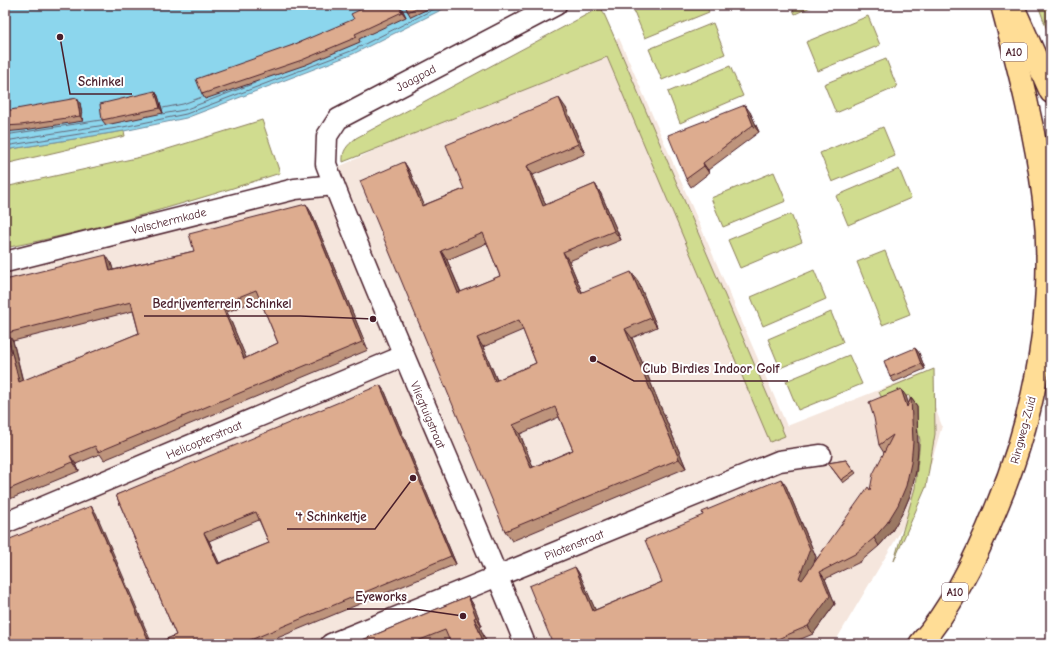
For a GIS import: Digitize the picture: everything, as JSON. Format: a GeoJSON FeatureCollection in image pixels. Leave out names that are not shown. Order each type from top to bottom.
{"type":"FeatureCollection","features":[{"type":"Feature","properties":{"kind":"highway","name":"Ringweg-Zuid"},"geometry":{"type":"LineString","coordinates":[[920,644],[930,632],[967,573],[988,529],[1011,473],[1030,412],[1041,351],[1046,307],[1048,268],[1045,201],[1028,106],[1002,5]]}},
{"type":"Feature","properties":{"kind":"highway"},"geometry":{"type":"LineString","coordinates":[[1012,5],[1051,92]]}},
{"type":"Feature","properties":{"kind":"street","name":"Jaagpad"},"geometry":{"type":"LineString","coordinates":[[334,185],[326,164],[327,136],[338,119],[556,5]]}},
{"type":"Feature","properties":{"kind":"street","name":"Valschermkade"},"geometry":{"type":"LineString","coordinates":[[5,262],[295,189],[334,185]]}},
{"type":"Feature","properties":{"kind":"street","name":"Vliegtuigstraat"},"geometry":{"type":"LineString","coordinates":[[334,185],[403,356],[498,576],[525,644]]}},
{"type":"Feature","properties":{"kind":"street","name":"Helicopterstraat"},"geometry":{"type":"LineString","coordinates":[[5,523],[403,356]]}},
{"type":"Feature","properties":{"kind":"street","name":"Pilotenstraat"},"geometry":{"type":"LineString","coordinates":[[331,644],[780,461],[821,455]]}},
{"type":"Feature","properties":{"kind":"shaded area"},"geometry":{"type":"Polygon","coordinates":[[[619,38],[787,426],[922,373],[942,426],[922,495],[838,637],[829,644],[5,644],[5,266],[273,197],[619,38]]]}},
{"type":"Feature","properties":{"kind":"green space"},"geometry":{"type":"Polygon","coordinates":[[[643,5],[706,5],[709,12],[645,38],[633,9],[643,5]]]}},
{"type":"Feature","properties":{"kind":"green space"},"geometry":{"type":"Polygon","coordinates":[[[791,5],[815,5],[795,14],[791,5]]]}},
{"type":"Feature","properties":{"kind":"green space"},"geometry":{"type":"Polygon","coordinates":[[[1038,5],[1051,5],[1051,41],[1038,5]]]}},
{"type":"Feature","properties":{"kind":"green space"},"geometry":{"type":"Polygon","coordinates":[[[601,7],[785,436],[770,442],[607,57],[343,162],[343,154],[346,148],[356,138],[601,7]]]}},
{"type":"Feature","properties":{"kind":"green space"},"geometry":{"type":"Polygon","coordinates":[[[868,16],[880,45],[818,71],[806,42],[868,16]]]}},
{"type":"Feature","properties":{"kind":"green space"},"geometry":{"type":"Polygon","coordinates":[[[713,23],[725,54],[662,80],[649,49],[713,23]]]}},
{"type":"Feature","properties":{"kind":"green space"},"geometry":{"type":"Polygon","coordinates":[[[886,59],[897,87],[836,113],[824,84],[886,59]]]}},
{"type":"Feature","properties":{"kind":"green space"},"geometry":{"type":"Polygon","coordinates":[[[730,66],[743,96],[680,123],[668,92],[730,66]]]}},
{"type":"Feature","properties":{"kind":"green space"},"geometry":{"type":"Polygon","coordinates":[[[262,120],[280,173],[143,215],[74,233],[5,248],[5,187],[145,156],[262,120]]]}},
{"type":"Feature","properties":{"kind":"green space"},"geometry":{"type":"Polygon","coordinates":[[[883,127],[895,156],[832,182],[820,153],[883,127]]]}},
{"type":"Feature","properties":{"kind":"green space"},"geometry":{"type":"Polygon","coordinates":[[[124,131],[125,136],[5,164],[5,150],[124,131]]]}},
{"type":"Feature","properties":{"kind":"green space"},"geometry":{"type":"Polygon","coordinates":[[[899,169],[911,198],[848,225],[836,196],[899,169]]]}},
{"type":"Feature","properties":{"kind":"green space"},"geometry":{"type":"Polygon","coordinates":[[[774,172],[786,201],[723,227],[711,198],[774,172]]]}},
{"type":"Feature","properties":{"kind":"green space"},"geometry":{"type":"Polygon","coordinates":[[[791,214],[802,242],[740,268],[728,240],[791,214]]]}},
{"type":"Feature","properties":{"kind":"green space"},"geometry":{"type":"Polygon","coordinates":[[[885,251],[910,314],[882,325],[857,262],[885,251]]]}},
{"type":"Feature","properties":{"kind":"green space"},"geometry":{"type":"Polygon","coordinates":[[[814,270],[826,299],[763,326],[751,297],[814,270]]]}},
{"type":"Feature","properties":{"kind":"green space"},"geometry":{"type":"Polygon","coordinates":[[[831,312],[843,342],[780,368],[768,339],[831,312]]]}},
{"type":"Feature","properties":{"kind":"green space"},"geometry":{"type":"Polygon","coordinates":[[[849,355],[862,384],[798,410],[786,381],[849,355]]]}},
{"type":"Feature","properties":{"kind":"green space"},"geometry":{"type":"Polygon","coordinates":[[[934,369],[935,434],[926,487],[894,561],[915,488],[920,440],[909,395],[885,405],[879,392],[934,369]]]}},
{"type":"Feature","properties":{"kind":"water"},"geometry":{"type":"Polygon","coordinates":[[[5,5],[451,5],[353,54],[186,118],[124,131],[5,150],[5,5]]]}},
{"type":"Feature","properties":{"kind":"building"},"geometry":{"type":"Polygon","coordinates":[[[370,5],[399,5],[402,12],[355,34],[357,37],[302,60],[202,94],[196,79],[293,45],[354,19],[351,14],[370,5]]]}},
{"type":"Feature","properties":{"kind":"building"},"geometry":{"type":"Polygon","coordinates":[[[405,5],[422,5],[408,12],[405,5]]]}},
{"type":"Feature","properties":{"kind":"building"},"geometry":{"type":"Polygon","coordinates":[[[155,91],[160,108],[102,120],[100,104],[155,91]]]}},
{"type":"Feature","properties":{"kind":"building"},"geometry":{"type":"Polygon","coordinates":[[[77,98],[80,116],[5,126],[5,111],[77,98]]]}},
{"type":"Feature","properties":{"kind":"building"},"geometry":{"type":"Polygon","coordinates":[[[559,98],[578,144],[527,166],[543,206],[595,184],[614,231],[563,252],[580,293],[631,272],[651,318],[625,329],[679,459],[505,531],[360,181],[404,162],[422,206],[464,189],[446,145],[559,98]],[[483,233],[441,251],[458,293],[500,276],[483,233]],[[519,320],[477,338],[495,381],[536,363],[519,320]],[[555,407],[513,425],[531,468],[573,450],[555,407]]]}},
{"type":"Feature","properties":{"kind":"building"},"geometry":{"type":"Polygon","coordinates":[[[745,105],[753,125],[703,163],[704,166],[686,179],[668,135],[745,105]]]}},
{"type":"Feature","properties":{"kind":"building"},"geometry":{"type":"Polygon","coordinates":[[[306,204],[362,342],[98,452],[95,446],[70,456],[73,462],[5,491],[5,280],[106,255],[110,271],[194,251],[189,234],[306,204]],[[256,290],[221,304],[244,359],[278,343],[256,290]],[[131,302],[7,333],[19,382],[139,333],[131,302]]]}},
{"type":"Feature","properties":{"kind":"building"},"geometry":{"type":"Polygon","coordinates":[[[915,348],[921,364],[890,377],[884,361],[915,348]]]}},
{"type":"Feature","properties":{"kind":"building"},"geometry":{"type":"Polygon","coordinates":[[[380,385],[451,556],[241,644],[155,644],[176,635],[116,495],[380,385]],[[256,512],[204,533],[218,564],[269,543],[256,512]]]}},
{"type":"Feature","properties":{"kind":"building"},"geometry":{"type":"Polygon","coordinates":[[[901,389],[907,407],[911,398],[913,442],[911,463],[906,486],[898,505],[887,523],[874,538],[855,554],[820,572],[830,596],[808,626],[766,644],[553,644],[529,586],[575,567],[593,611],[662,582],[645,540],[703,515],[702,512],[781,479],[810,549],[799,578],[802,580],[868,487],[870,490],[873,474],[893,435],[879,445],[874,418],[869,402],[901,389]]]}},
{"type":"Feature","properties":{"kind":"building"},"geometry":{"type":"Polygon","coordinates":[[[846,460],[854,471],[841,480],[828,463],[846,460]]]}},
{"type":"Feature","properties":{"kind":"building"},"geometry":{"type":"Polygon","coordinates":[[[91,506],[150,644],[5,644],[5,541],[91,506]]]}},
{"type":"Feature","properties":{"kind":"building"},"geometry":{"type":"Polygon","coordinates":[[[468,596],[476,617],[474,618],[484,644],[451,644],[445,630],[410,644],[353,644],[468,596]]]}},
{"type":"Feature","properties":{"kind":"place","name":"Schinkel"},"geometry":{"type":"Point","coordinates":[60,37]}},
{"type":"Feature","properties":{"kind":"place","name":"Bedrijventerrein Schinkel"},"geometry":{"type":"Point","coordinates":[373,319]}},
{"type":"Feature","properties":{"kind":"place","name":"Club Birdies Indoor Golf"},"geometry":{"type":"Point","coordinates":[593,359]}},
{"type":"Feature","properties":{"kind":"place","name":"'t Schinkeltje"},"geometry":{"type":"Point","coordinates":[413,478]}},
{"type":"Feature","properties":{"kind":"place","name":"Eyeworks"},"geometry":{"type":"Point","coordinates":[463,616]}}]}
